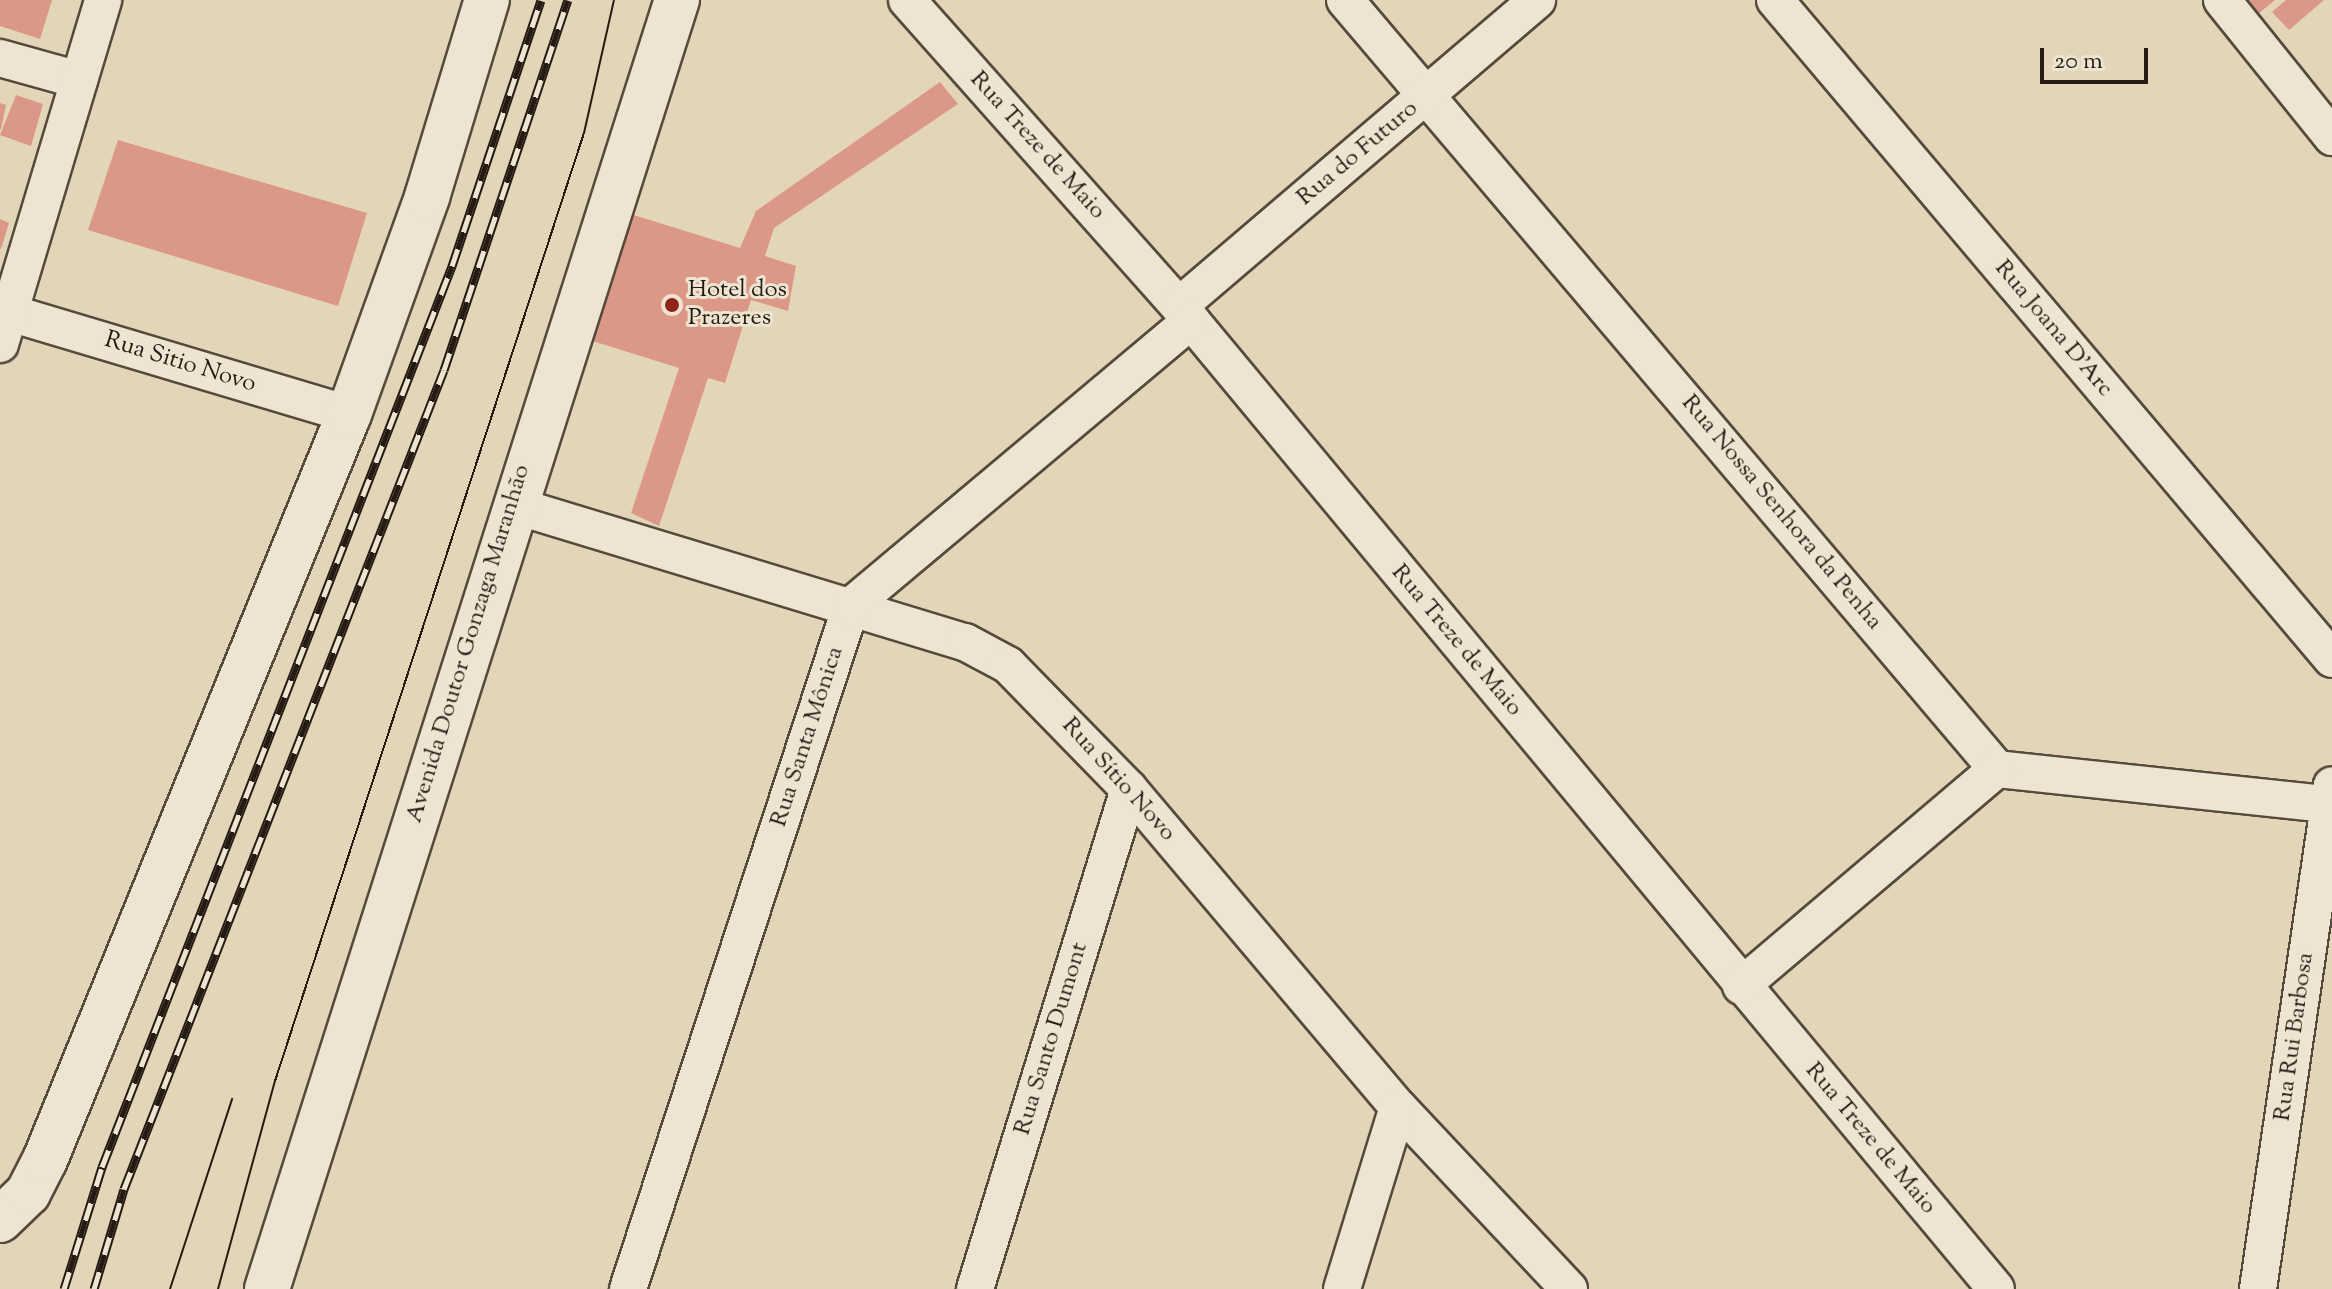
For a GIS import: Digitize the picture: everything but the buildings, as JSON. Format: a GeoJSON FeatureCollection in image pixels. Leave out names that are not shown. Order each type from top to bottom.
{"type":"FeatureCollection","features":[{"type":"Feature","properties":{"kind":"street"},"geometry":{"type":"LineString","coordinates":[[3,322],[103,0]]}},
{"type":"Feature","properties":{"kind":"street"},"geometry":{"type":"LineString","coordinates":[[0,1220],[28,1193],[45,1160],[349,414],[427,197],[487,0]]}},
{"type":"Feature","properties":{"kind":"street","name":"Avenida Doutor Gonzaga Maranhão"},"geometry":{"type":"LineString","coordinates":[[267,1289],[513,505],[677,0]]}},
{"type":"Feature","properties":{"kind":"street","name":"Rua Treze de Maio"},"geometry":{"type":"LineString","coordinates":[[907,0],[1185,313],[1741,986],[1996,1289]]}},
{"type":"Feature","properties":{"kind":"street","name":"Rua Nossa Senhora da Penha"},"geometry":{"type":"LineString","coordinates":[[1345,0],[1997,769]]}},
{"type":"Feature","properties":{"kind":"street","name":"Rua do Futuro"},"geometry":{"type":"LineString","coordinates":[[1185,313],[1537,0]]}},
{"type":"Feature","properties":{"kind":"street","name":"Rua Joana D'Arc"},"geometry":{"type":"LineString","coordinates":[[1775,0],[2332,659]]}},
{"type":"Feature","properties":{"kind":"street"},"geometry":{"type":"LineString","coordinates":[[2222,0],[2332,137]]}},
{"type":"Feature","properties":{"kind":"street"},"geometry":{"type":"LineString","coordinates":[[0,58],[79,80]]}},
{"type":"Feature","properties":{"kind":"street"},"geometry":{"type":"LineString","coordinates":[[851,606],[1026,463],[1185,313]]}},
{"type":"Feature","properties":{"kind":"street","name":"Rua Sitio Novo"},"geometry":{"type":"LineString","coordinates":[[3,322],[349,414]]}},
{"type":"Feature","properties":{"kind":"street","name":"Rua Sítio Novo"},"geometry":{"type":"LineString","coordinates":[[513,505],[965,642],[1008,665],[1129,789],[1398,1107],[1569,1289]]}},
{"type":"Feature","properties":{"kind":"street","name":"Rua Santa Mônica"},"geometry":{"type":"LineString","coordinates":[[628,1289],[851,606]]}},
{"type":"Feature","properties":{"kind":"street"},"geometry":{"type":"LineString","coordinates":[[1741,986],[1997,769],[2331,798]]}},
{"type":"Feature","properties":{"kind":"street","name":"Rua Santo Dumont"},"geometry":{"type":"LineString","coordinates":[[975,1289],[1129,789]]}},
{"type":"Feature","properties":{"kind":"street","name":"Rua Rui Barbosa"},"geometry":{"type":"LineString","coordinates":[[2258,1289],[2331,798]]}},
{"type":"Feature","properties":{"kind":"street"},"geometry":{"type":"LineString","coordinates":[[1342,1289],[1398,1107]]}},
{"type":"Feature","properties":{"kind":"tram line"},"geometry":{"type":"LineString","coordinates":[[218,1289],[275,1081],[584,133],[614,0]]}},
{"type":"Feature","properties":{"kind":"tram line"},"geometry":{"type":"LineString","coordinates":[[170,1289],[232,1099]]}},
{"type":"Feature","properties":{"kind":"railway"},"geometry":{"type":"LineString","coordinates":[[64,1289],[102,1167],[452,266],[541,0]]}},
{"type":"Feature","properties":{"kind":"railway"},"geometry":{"type":"LineString","coordinates":[[94,1289],[124,1189],[444,370],[568,0]]}},
{"type":"Feature","properties":{"kind":"place","name":"Hotel dos Prazeres"},"geometry":{"type":"Point","coordinates":[672,305]}}]}
